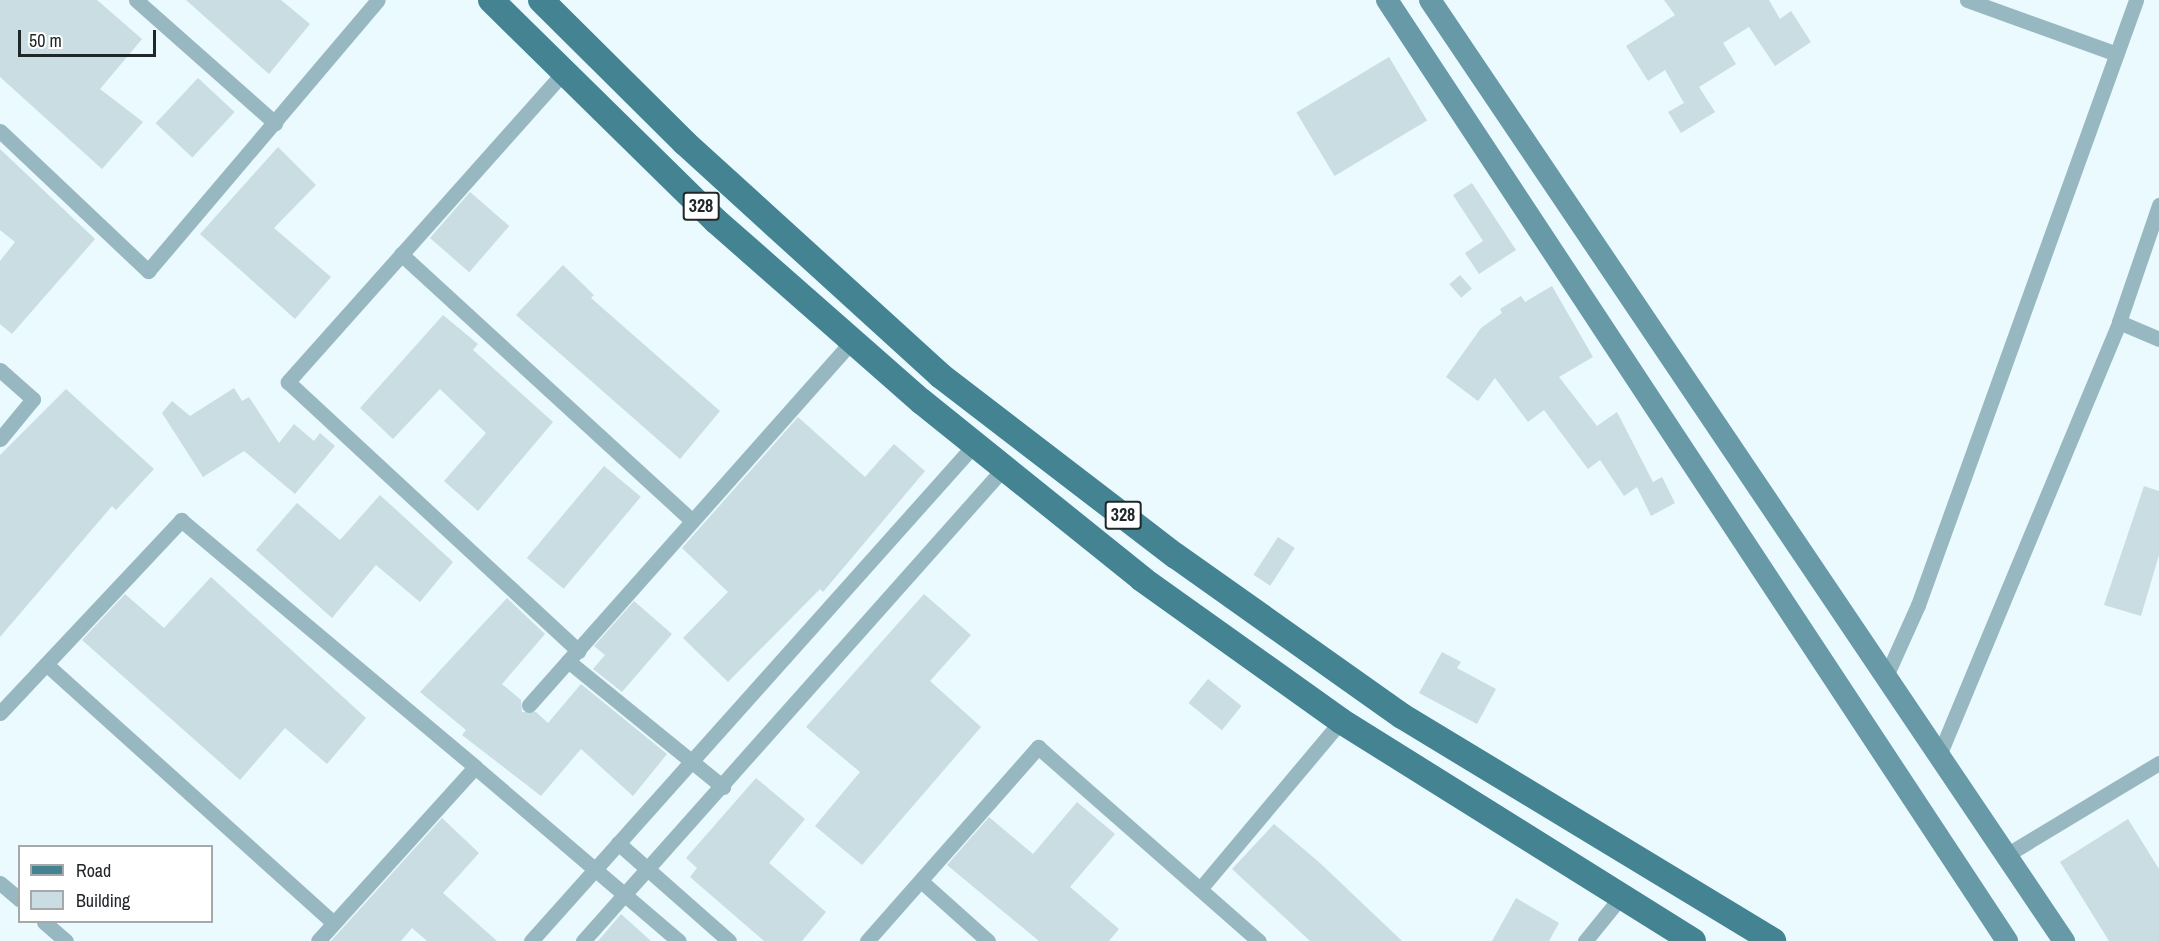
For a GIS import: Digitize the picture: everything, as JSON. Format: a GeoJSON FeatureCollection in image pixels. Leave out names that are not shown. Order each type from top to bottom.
{"type":"FeatureCollection","features":[{"type":"Feature","properties":{"kind":"main road","name":"328"},"geometry":{"type":"LineString","coordinates":[[491,0],[563,73],[716,220],[852,341],[974,445]]}},
{"type":"Feature","properties":{"kind":"main road","name":"328"},"geometry":{"type":"LineString","coordinates":[[541,0],[685,143],[941,376],[1157,542],[1402,716],[1773,941]]}},
{"type":"Feature","properties":{"kind":"main road"},"geometry":{"type":"LineString","coordinates":[[1387,0],[2007,941]]}},
{"type":"Feature","properties":{"kind":"main road"},"geometry":{"type":"LineString","coordinates":[[1430,0],[1940,753],[2064,941]]}},
{"type":"Feature","properties":{"kind":"main road"},"geometry":{"type":"LineString","coordinates":[[974,445],[1142,579],[1341,721],[1620,898],[1693,941]]}},
{"type":"Feature","properties":{"kind":"street"},"geometry":{"type":"LineString","coordinates":[[136,0],[275,123]]}},
{"type":"Feature","properties":{"kind":"street"},"geometry":{"type":"LineString","coordinates":[[0,131],[148,271],[378,0]]}},
{"type":"Feature","properties":{"kind":"street"},"geometry":{"type":"LineString","coordinates":[[1967,0],[2117,54]]}},
{"type":"Feature","properties":{"kind":"street"},"geometry":{"type":"LineString","coordinates":[[1887,675],[1918,605],[2136,0]]}},
{"type":"Feature","properties":{"kind":"street"},"geometry":{"type":"LineString","coordinates":[[563,73],[288,382],[573,656],[723,787]]}},
{"type":"Feature","properties":{"kind":"street"},"geometry":{"type":"LineString","coordinates":[[1940,753],[2119,322],[2159,205]]}},
{"type":"Feature","properties":{"kind":"street"},"geometry":{"type":"LineString","coordinates":[[401,254],[692,521]]}},
{"type":"Feature","properties":{"kind":"street"},"geometry":{"type":"LineString","coordinates":[[2119,322],[2159,339]]}},
{"type":"Feature","properties":{"kind":"street"},"geometry":{"type":"LineString","coordinates":[[529,705],[852,341]]}},
{"type":"Feature","properties":{"kind":"street"},"geometry":{"type":"LineString","coordinates":[[0,370],[33,399],[0,439]]}},
{"type":"Feature","properties":{"kind":"street"},"geometry":{"type":"LineString","coordinates":[[531,941],[974,445]]}},
{"type":"Feature","properties":{"kind":"street"},"geometry":{"type":"LineString","coordinates":[[583,941],[723,787],[1003,470]]}},
{"type":"Feature","properties":{"kind":"street"},"geometry":{"type":"LineString","coordinates":[[0,712],[181,520],[596,868],[679,941]]}},
{"type":"Feature","properties":{"kind":"street"},"geometry":{"type":"LineString","coordinates":[[46,664],[334,923]]}},
{"type":"Feature","properties":{"kind":"street"},"geometry":{"type":"LineString","coordinates":[[1200,889],[1341,721]]}},
{"type":"Feature","properties":{"kind":"street"},"geometry":{"type":"LineString","coordinates":[[867,941],[1038,747],[1259,941]]}},
{"type":"Feature","properties":{"kind":"street"},"geometry":{"type":"LineString","coordinates":[[2008,854],[2159,763]]}},
{"type":"Feature","properties":{"kind":"street"},"geometry":{"type":"LineString","coordinates":[[318,941],[475,767]]}},
{"type":"Feature","properties":{"kind":"street"},"geometry":{"type":"LineString","coordinates":[[618,843],[729,941]]}},
{"type":"Feature","properties":{"kind":"street"},"geometry":{"type":"LineString","coordinates":[[921,881],[988,941]]}},
{"type":"Feature","properties":{"kind":"street"},"geometry":{"type":"LineString","coordinates":[[0,883],[18,898]]}},
{"type":"Feature","properties":{"kind":"street"},"geometry":{"type":"LineString","coordinates":[[1585,941],[1620,898]]}},
{"type":"Feature","properties":{"kind":"street"},"geometry":{"type":"LineString","coordinates":[[46,923],[66,941]]}},
{"type":"Feature","properties":{"kind":"building"},"geometry":{"type":"Polygon","coordinates":[[[0,0],[97,0],[142,39],[100,89],[143,122],[102,169],[0,77],[0,0]]]}},
{"type":"Feature","properties":{"kind":"building"},"geometry":{"type":"Polygon","coordinates":[[[186,0],[281,0],[310,24],[269,74],[186,0]]]}},
{"type":"Feature","properties":{"kind":"building"},"geometry":{"type":"Polygon","coordinates":[[[1664,0],[1769,0],[1780,19],[1791,11],[1811,42],[1775,66],[1749,27],[1723,43],[1736,64],[1699,87],[1715,112],[1681,133],[1668,112],[1684,103],[1665,70],[1648,81],[1626,46],[1675,15],[1664,0]]]}},
{"type":"Feature","properties":{"kind":"building"},"geometry":{"type":"Polygon","coordinates":[[[1389,57],[1427,120],[1335,176],[1296,113],[1389,57]]]}},
{"type":"Feature","properties":{"kind":"building"},"geometry":{"type":"Polygon","coordinates":[[[198,78],[235,112],[192,157],[156,123],[198,78]]]}},
{"type":"Feature","properties":{"kind":"building"},"geometry":{"type":"Polygon","coordinates":[[[278,147],[316,185],[274,228],[331,277],[295,319],[200,234],[278,147]]]}},
{"type":"Feature","properties":{"kind":"building"},"geometry":{"type":"Polygon","coordinates":[[[0,149],[95,239],[12,334],[0,324],[0,261],[15,242],[0,230],[0,149]]]}},
{"type":"Feature","properties":{"kind":"building"},"geometry":{"type":"Polygon","coordinates":[[[1472,183],[1516,250],[1479,274],[1465,253],[1483,241],[1453,195],[1472,183]]]}},
{"type":"Feature","properties":{"kind":"building"},"geometry":{"type":"Polygon","coordinates":[[[470,192],[509,226],[469,272],[430,238],[470,192]]]}},
{"type":"Feature","properties":{"kind":"building"},"geometry":{"type":"Polygon","coordinates":[[[563,265],[594,295],[591,298],[720,411],[680,459],[516,315],[563,265]]]}},
{"type":"Feature","properties":{"kind":"building"},"geometry":{"type":"Polygon","coordinates":[[[1460,275],[1472,289],[1461,298],[1449,284],[1460,275]]]}},
{"type":"Feature","properties":{"kind":"building"},"geometry":{"type":"Polygon","coordinates":[[[1552,286],[1593,357],[1559,377],[1597,426],[1617,412],[1653,482],[1662,477],[1675,503],[1651,516],[1637,487],[1624,496],[1600,460],[1588,469],[1544,410],[1528,422],[1495,378],[1478,401],[1446,377],[1481,328],[1502,313],[1500,309],[1521,296],[1525,302],[1552,286]]]}},
{"type":"Feature","properties":{"kind":"building"},"geometry":{"type":"Polygon","coordinates":[[[443,315],[478,344],[473,350],[553,422],[478,511],[444,481],[486,433],[440,389],[393,439],[360,408],[443,315]]]}},
{"type":"Feature","properties":{"kind":"building"},"geometry":{"type":"Polygon","coordinates":[[[234,388],[242,401],[249,397],[279,443],[294,424],[314,441],[320,433],[335,446],[295,494],[244,451],[203,477],[162,413],[172,401],[190,416],[234,388]]]}},
{"type":"Feature","properties":{"kind":"building"},"geometry":{"type":"Polygon","coordinates":[[[66,389],[154,469],[116,510],[112,506],[0,637],[0,455],[66,389]]]}},
{"type":"Feature","properties":{"kind":"building"},"geometry":{"type":"Polygon","coordinates":[[[798,417],[865,477],[894,444],[925,471],[823,592],[820,589],[728,682],[683,638],[728,592],[682,548],[798,417]]]}},
{"type":"Feature","properties":{"kind":"building"},"geometry":{"type":"Polygon","coordinates":[[[604,466],[641,497],[564,589],[527,558],[604,466]]]}},
{"type":"Feature","properties":{"kind":"building"},"geometry":{"type":"Polygon","coordinates":[[[2144,486],[2159,491],[2159,555],[2141,616],[2104,605],[2144,486]]]}},
{"type":"Feature","properties":{"kind":"building"},"geometry":{"type":"Polygon","coordinates":[[[380,495],[453,562],[420,602],[376,565],[332,618],[256,550],[297,503],[340,540],[380,495]]]}},
{"type":"Feature","properties":{"kind":"building"},"geometry":{"type":"Polygon","coordinates":[[[1278,537],[1295,548],[1270,586],[1253,575],[1278,537]]]}},
{"type":"Feature","properties":{"kind":"building"},"geometry":{"type":"Polygon","coordinates":[[[211,577],[366,718],[327,764],[285,728],[240,780],[82,640],[125,594],[164,628],[211,577]]]}},
{"type":"Feature","properties":{"kind":"building"},"geometry":{"type":"Polygon","coordinates":[[[924,594],[971,635],[930,681],[981,727],[862,865],[815,826],[860,772],[806,727],[924,594]]]}},
{"type":"Feature","properties":{"kind":"building"},"geometry":{"type":"Polygon","coordinates":[[[507,598],[545,634],[502,684],[521,700],[522,712],[536,712],[548,723],[581,684],[667,754],[633,796],[581,749],[541,796],[462,735],[466,730],[420,692],[507,598]]]}},
{"type":"Feature","properties":{"kind":"building"},"geometry":{"type":"Polygon","coordinates":[[[634,601],[672,634],[622,692],[593,669],[605,655],[594,646],[634,601]]]}},
{"type":"Feature","properties":{"kind":"building"},"geometry":{"type":"Polygon","coordinates":[[[1442,652],[1461,662],[1457,668],[1496,689],[1477,724],[1419,693],[1442,652]]]}},
{"type":"Feature","properties":{"kind":"building"},"geometry":{"type":"Polygon","coordinates":[[[1208,679],[1241,706],[1222,730],[1188,703],[1208,679]]]}},
{"type":"Feature","properties":{"kind":"building"},"geometry":{"type":"Polygon","coordinates":[[[756,778],[805,819],[769,863],[826,912],[802,941],[764,941],[690,877],[697,868],[686,858],[756,778]]]}},
{"type":"Feature","properties":{"kind":"building"},"geometry":{"type":"Polygon","coordinates":[[[1077,802],[1115,834],[1070,887],[1119,929],[1109,941],[1039,941],[947,865],[989,817],[1033,854],[1077,802]]]}},
{"type":"Feature","properties":{"kind":"building"},"geometry":{"type":"Polygon","coordinates":[[[442,818],[479,853],[443,893],[497,941],[427,941],[412,928],[401,941],[331,941],[442,818]]]}},
{"type":"Feature","properties":{"kind":"building"},"geometry":{"type":"Polygon","coordinates":[[[2128,819],[2159,869],[2159,941],[2109,941],[2060,862],[2128,819]]]}},
{"type":"Feature","properties":{"kind":"building"},"geometry":{"type":"Polygon","coordinates":[[[1274,824],[1320,863],[1402,941],[1310,941],[1232,869],[1274,824]]]}},
{"type":"Feature","properties":{"kind":"building"},"geometry":{"type":"Polygon","coordinates":[[[1516,898],[1559,923],[1549,941],[1492,941],[1516,898]]]}},
{"type":"Feature","properties":{"kind":"building"},"geometry":{"type":"Polygon","coordinates":[[[621,914],[651,941],[598,941],[621,914]]]}}]}
